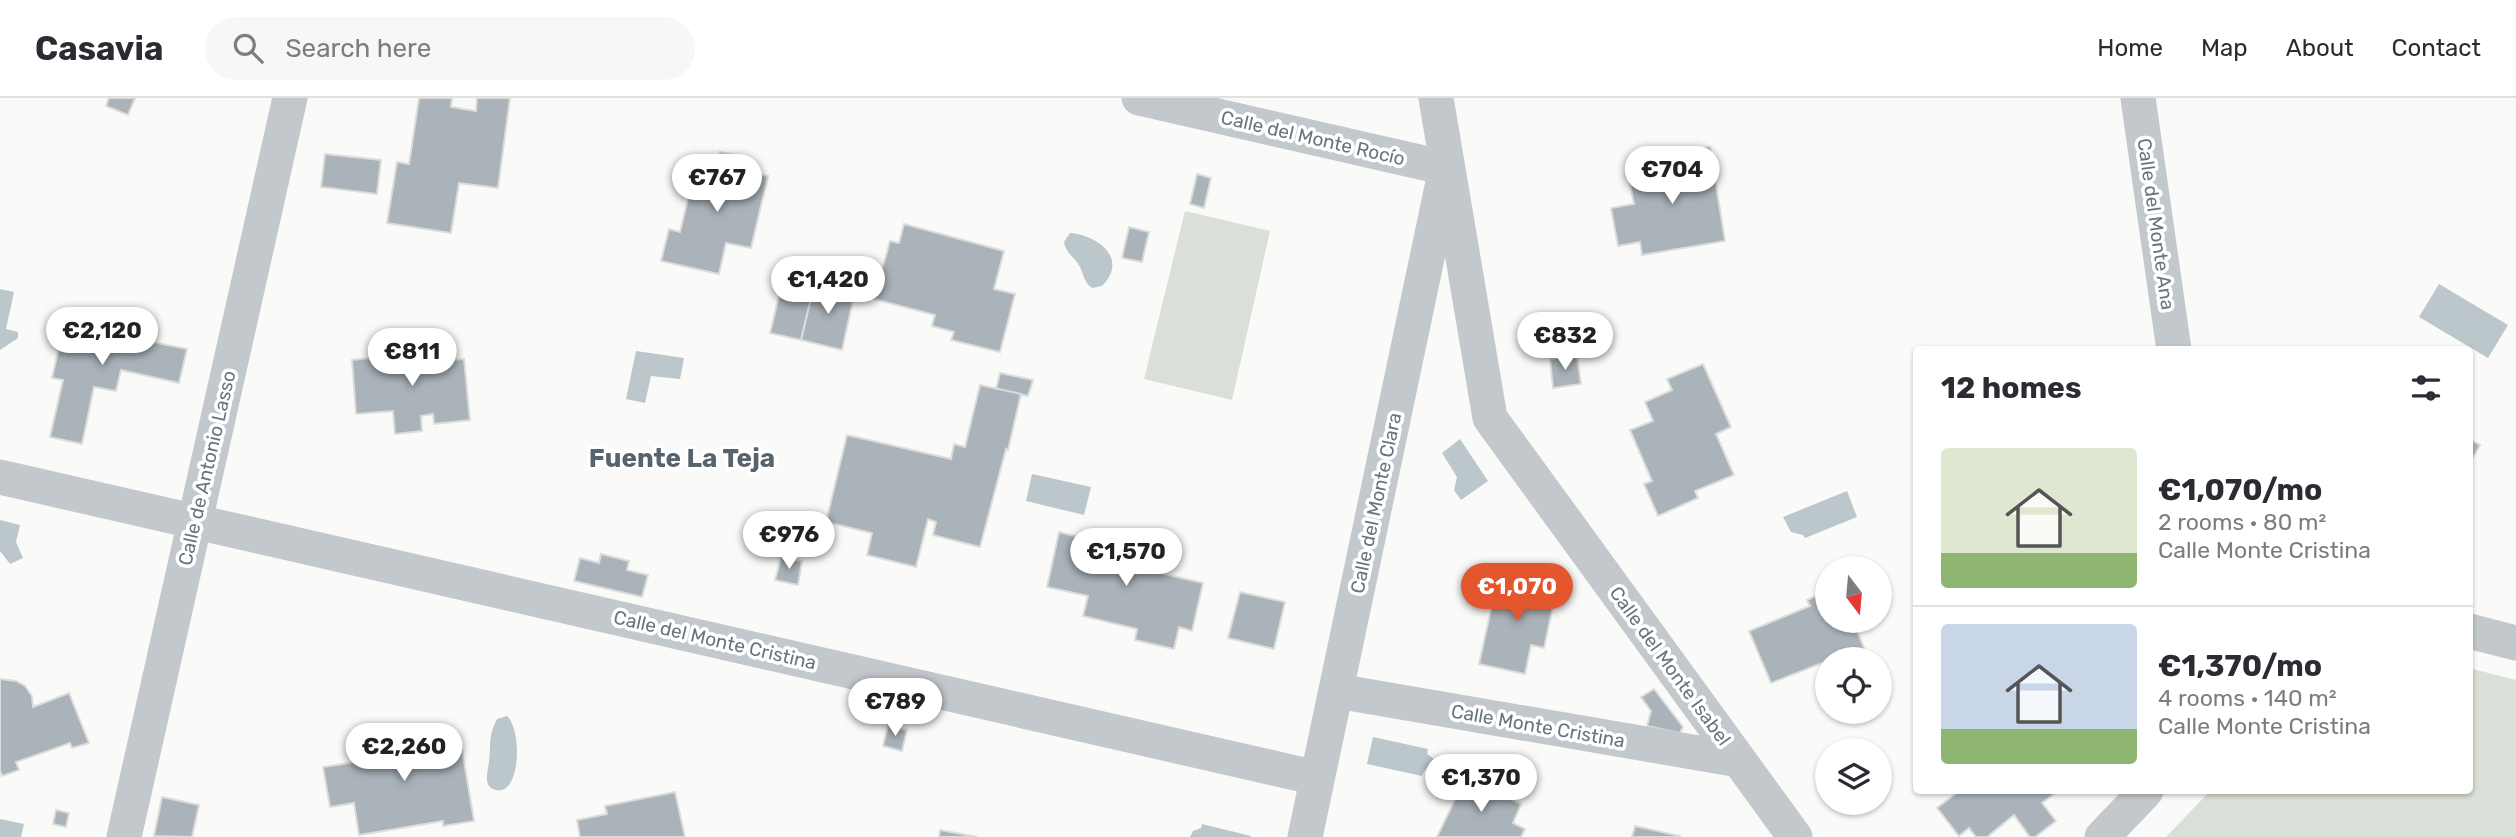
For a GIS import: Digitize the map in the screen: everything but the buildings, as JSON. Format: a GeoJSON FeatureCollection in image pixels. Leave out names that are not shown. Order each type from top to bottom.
{"type":"FeatureCollection","features":[{"type":"Feature","properties":{"kind":"street","name":"Calle de Antonio Lasso"},"geometry":{"type":"LineString","coordinates":[[124,837],[290,98]]}},
{"type":"Feature","properties":{"kind":"street","name":"Calle del Monte Rocío"},"geometry":{"type":"LineString","coordinates":[[1139,98],[1446,168]]}},
{"type":"Feature","properties":{"kind":"street","name":"Calle del Monte Isabel"},"geometry":{"type":"LineString","coordinates":[[1436,98],[1490,418],[1795,837]]}},
{"type":"Feature","properties":{"kind":"street","name":"Calle del Monte Ana"},"geometry":{"type":"LineString","coordinates":[[2138,98],[2173,346]]}},
{"type":"Feature","properties":{"kind":"street","name":"Calle del Monte Clara"},"geometry":{"type":"LineString","coordinates":[[1305,837],[1446,168]]}},
{"type":"Feature","properties":{"kind":"street","name":"Calle del Monte Cristina"},"geometry":{"type":"LineString","coordinates":[[0,477],[1317,778]]}},
{"type":"Feature","properties":{"kind":"street"},"geometry":{"type":"LineString","coordinates":[[2473,632],[2516,643]]}},
{"type":"Feature","properties":{"kind":"street","name":"Calle Monte Cristina"},"geometry":{"type":"LineString","coordinates":[[1337,691],[1739,760]]}},
{"type":"Feature","properties":{"kind":"street"},"geometry":{"type":"LineString","coordinates":[[2102,837],[2144,794]]}},
{"type":"Feature","properties":{"kind":"shaded area"},"geometry":{"type":"Polygon","coordinates":[[[1185,211],[1270,231],[1232,400],[1144,379],[1185,211]]]}},
{"type":"Feature","properties":{"kind":"shaded area"},"geometry":{"type":"Polygon","coordinates":[[[1070,233],[1091,238],[1107,250],[1112,267],[1110,276],[1102,286],[1089,286],[1067,250],[1064,242],[1070,233]]]}},
{"type":"Feature","properties":{"kind":"shaded area"},"geometry":{"type":"Polygon","coordinates":[[[2439,284],[2508,325],[2488,358],[2473,349],[2473,346],[2468,346],[2419,317],[2439,284]]]}},
{"type":"Feature","properties":{"kind":"shaded area"},"geometry":{"type":"Polygon","coordinates":[[[0,289],[14,292],[6,329],[18,332],[18,338],[0,350],[0,289]]]}},
{"type":"Feature","properties":{"kind":"shaded area"},"geometry":{"type":"Polygon","coordinates":[[[636,351],[684,358],[680,379],[651,376],[645,403],[626,399],[636,351]]]}},
{"type":"Feature","properties":{"kind":"shaded area"},"geometry":{"type":"Polygon","coordinates":[[[1460,439],[1488,481],[1461,500],[1454,490],[1457,477],[1442,453],[1460,439]]]}},
{"type":"Feature","properties":{"kind":"shaded area"},"geometry":{"type":"Polygon","coordinates":[[[1032,474],[1091,487],[1084,515],[1026,501],[1032,474]]]}},
{"type":"Feature","properties":{"kind":"shaded area"},"geometry":{"type":"Polygon","coordinates":[[[1847,491],[1857,517],[1805,538],[1791,532],[1783,517],[1847,491]]]}},
{"type":"Feature","properties":{"kind":"shaded area"},"geometry":{"type":"Polygon","coordinates":[[[0,520],[20,525],[16,542],[23,558],[10,564],[0,551],[0,520]]]}},
{"type":"Feature","properties":{"kind":"shaded area"},"geometry":{"type":"Polygon","coordinates":[[[2473,669],[2516,680],[2516,837],[2166,837],[2207,794],[2473,794],[2473,669]]]}},
{"type":"Feature","properties":{"kind":"shaded area"},"geometry":{"type":"Polygon","coordinates":[[[507,716],[516,741],[516,763],[511,782],[505,789],[497,790],[487,782],[490,740],[497,719],[507,716]]]}},
{"type":"Feature","properties":{"kind":"shaded area"},"geometry":{"type":"Polygon","coordinates":[[[1373,737],[1428,749],[1427,754],[1433,758],[1434,765],[1424,771],[1422,776],[1367,764],[1373,737]]]}},
{"type":"Feature","properties":{"kind":"shaded area"},"geometry":{"type":"Polygon","coordinates":[[[0,819],[24,824],[21,837],[0,837],[0,819]]]}},
{"type":"Feature","properties":{"kind":"shaded area"},"geometry":{"type":"Polygon","coordinates":[[[1202,824],[1251,836],[1251,837],[1190,837],[1202,824]]]}},
{"type":"Feature","properties":{"kind":"district","name":"Fuente La Teja"},"geometry":{"type":"Point","coordinates":[682,458]}}]}
